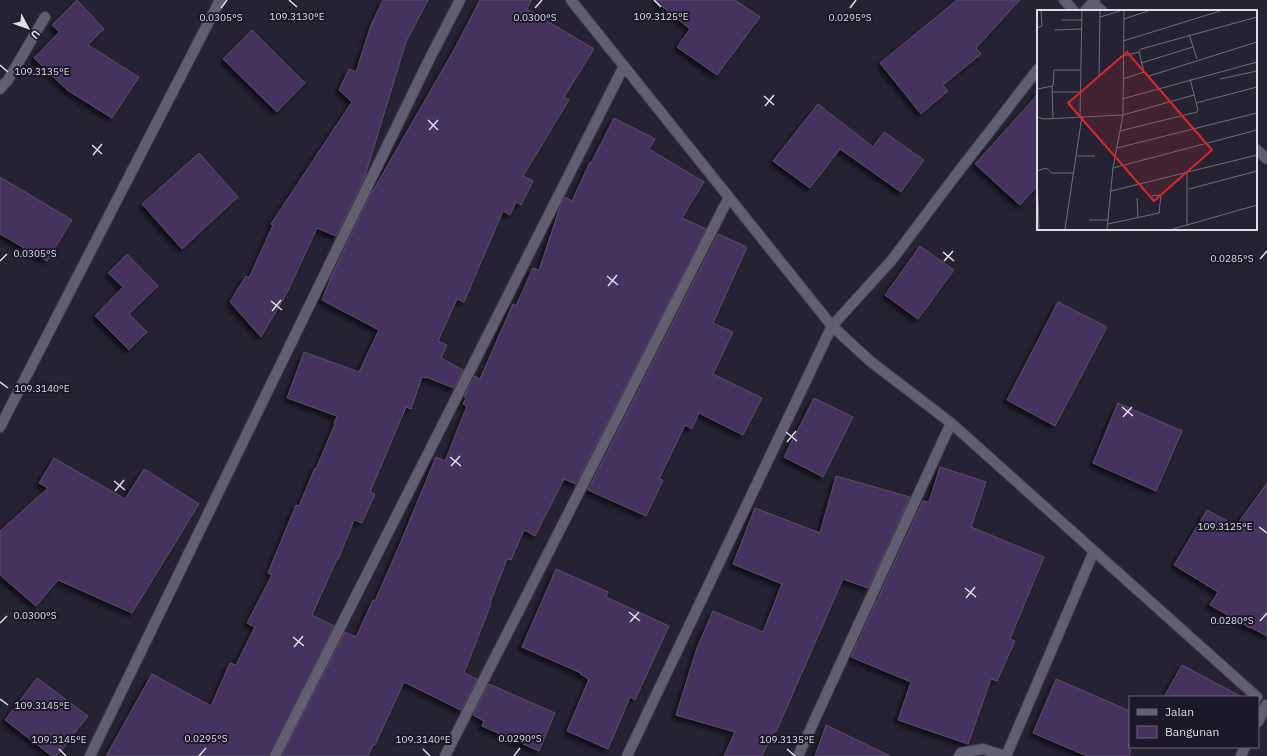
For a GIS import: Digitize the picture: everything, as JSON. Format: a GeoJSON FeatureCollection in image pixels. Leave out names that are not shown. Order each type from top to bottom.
{"type":"FeatureCollection","features":[{"type":"Feature","properties":{"kind":"street"},"geometry":{"type":"LineString","coordinates":[[0,427],[220,0]]}},
{"type":"Feature","properties":{"kind":"street"},"geometry":{"type":"LineString","coordinates":[[90,756],[460,0]]}},
{"type":"Feature","properties":{"kind":"street"},"geometry":{"type":"LineString","coordinates":[[571,0],[832,326],[870,360],[951,423],[1255,696]]}},
{"type":"Feature","properties":{"kind":"street"},"geometry":{"type":"LineString","coordinates":[[1064,0],[1073,10]]}},
{"type":"Feature","properties":{"kind":"street"},"geometry":{"type":"LineString","coordinates":[[1086,10],[1094,1],[1101,10]]}},
{"type":"Feature","properties":{"kind":"street"},"geometry":{"type":"LineString","coordinates":[[0,89],[8,80],[46,17]]}},
{"type":"Feature","properties":{"kind":"street"},"geometry":{"type":"LineString","coordinates":[[275,756],[624,66]]}},
{"type":"Feature","properties":{"kind":"street"},"geometry":{"type":"LineString","coordinates":[[627,756],[832,326],[891,261],[959,170],[1037,70]]}},
{"type":"Feature","properties":{"kind":"street"},"geometry":{"type":"LineString","coordinates":[[1257,150],[1267,159]]}},
{"type":"Feature","properties":{"kind":"street"},"geometry":{"type":"LineString","coordinates":[[445,756],[729,197]]}},
{"type":"Feature","properties":{"kind":"street"},"geometry":{"type":"LineString","coordinates":[[798,756],[951,423]]}},
{"type":"Feature","properties":{"kind":"street"},"geometry":{"type":"LineString","coordinates":[[959,756],[961,753],[983,749],[1005,756],[1094,552]]}},
{"type":"Feature","properties":{"kind":"street"},"geometry":{"type":"LineString","coordinates":[[1259,700],[1267,706],[1259,720]]}},
{"type":"Feature","properties":{"kind":"building"},"geometry":{"type":"Polygon","coordinates":[[[77,0],[104,29],[88,45],[139,77],[112,118],[67,90],[34,58],[59,32],[52,25],[77,0]]]}},
{"type":"Feature","properties":{"kind":"building"},"geometry":{"type":"Polygon","coordinates":[[[383,0],[428,0],[406,42],[365,176],[336,236],[317,228],[287,293],[261,337],[230,302],[246,276],[249,278],[273,225],[271,224],[352,102],[339,90],[349,69],[356,72],[371,25],[383,0]]]}},
{"type":"Feature","properties":{"kind":"building"},"geometry":{"type":"Polygon","coordinates":[[[480,0],[532,0],[527,9],[594,49],[564,97],[569,100],[523,176],[533,181],[521,205],[516,202],[510,215],[503,211],[464,302],[457,299],[438,341],[447,345],[441,358],[463,370],[454,388],[426,377],[422,377],[411,409],[406,407],[370,492],[375,494],[362,523],[354,520],[338,560],[337,559],[312,615],[334,626],[269,756],[106,756],[152,674],[211,706],[230,663],[236,665],[255,627],[247,623],[272,575],[268,573],[296,505],[299,506],[315,468],[316,469],[337,416],[287,398],[304,352],[359,372],[379,330],[322,300],[332,275],[370,196],[455,48],[480,0]]]}},
{"type":"Feature","properties":{"kind":"building"},"geometry":{"type":"Polygon","coordinates":[[[654,0],[735,0],[760,17],[717,75],[677,47],[690,29],[654,0]]]}},
{"type":"Feature","properties":{"kind":"building"},"geometry":{"type":"Polygon","coordinates":[[[957,0],[1020,0],[976,48],[981,54],[943,85],[948,91],[921,114],[880,63],[957,0]]]}},
{"type":"Feature","properties":{"kind":"building"},"geometry":{"type":"Polygon","coordinates":[[[252,30],[305,83],[277,112],[223,59],[252,30]]]}},
{"type":"Feature","properties":{"kind":"building"},"geometry":{"type":"Polygon","coordinates":[[[1037,95],[1037,186],[1020,205],[975,164],[1037,95]]]}},
{"type":"Feature","properties":{"kind":"building"},"geometry":{"type":"Polygon","coordinates":[[[818,104],[873,147],[884,132],[924,160],[901,192],[840,149],[810,188],[773,161],[818,104]]]}},
{"type":"Feature","properties":{"kind":"building"},"geometry":{"type":"Polygon","coordinates":[[[614,118],[655,139],[649,149],[704,182],[682,218],[706,229],[576,484],[564,479],[535,536],[524,530],[511,560],[507,559],[464,673],[477,679],[461,710],[404,682],[375,745],[373,745],[368,756],[282,756],[345,632],[356,637],[373,600],[375,601],[436,457],[445,461],[467,406],[463,404],[466,398],[464,397],[475,376],[480,379],[513,304],[516,306],[533,268],[539,270],[560,207],[565,197],[572,201],[590,162],[591,163],[614,118]]]}},
{"type":"Feature","properties":{"kind":"building"},"geometry":{"type":"Polygon","coordinates":[[[199,153],[238,197],[182,249],[142,204],[199,153]]]}},
{"type":"Feature","properties":{"kind":"building"},"geometry":{"type":"Polygon","coordinates":[[[0,177],[72,220],[47,261],[0,234],[0,177]]]}},
{"type":"Feature","properties":{"kind":"building"},"geometry":{"type":"Polygon","coordinates":[[[718,234],[747,247],[713,323],[733,332],[713,374],[762,398],[743,435],[699,413],[692,429],[685,425],[659,479],[663,480],[646,516],[588,490],[718,234]]]}},
{"type":"Feature","properties":{"kind":"building"},"geometry":{"type":"Polygon","coordinates":[[[920,246],[954,270],[918,319],[885,295],[920,246]]]}},
{"type":"Feature","properties":{"kind":"building"},"geometry":{"type":"Polygon","coordinates":[[[127,254],[158,286],[129,314],[147,332],[129,350],[95,316],[123,287],[108,273],[127,254]]]}},
{"type":"Feature","properties":{"kind":"building"},"geometry":{"type":"Polygon","coordinates":[[[1058,302],[1107,327],[1055,426],[1007,400],[1058,302]]]}},
{"type":"Feature","properties":{"kind":"building"},"geometry":{"type":"Polygon","coordinates":[[[814,398],[853,417],[823,477],[784,457],[814,398]]]}},
{"type":"Feature","properties":{"kind":"building"},"geometry":{"type":"Polygon","coordinates":[[[1118,403],[1182,431],[1156,491],[1093,463],[1118,403]]]}},
{"type":"Feature","properties":{"kind":"building"},"geometry":{"type":"Polygon","coordinates":[[[54,458],[125,499],[144,469],[199,504],[132,613],[58,580],[36,606],[0,575],[0,531],[48,488],[39,483],[54,458]]]}},
{"type":"Feature","properties":{"kind":"building"},"geometry":{"type":"Polygon","coordinates":[[[940,467],[986,482],[971,527],[1044,557],[1010,639],[1015,641],[997,681],[991,679],[968,744],[898,720],[911,682],[851,657],[923,501],[929,502],[940,467]]]}},
{"type":"Feature","properties":{"kind":"building"},"geometry":{"type":"Polygon","coordinates":[[[836,476],[910,497],[868,588],[843,579],[776,732],[774,731],[762,756],[724,756],[735,732],[676,715],[697,648],[713,611],[763,632],[782,584],[733,564],[755,508],[820,533],[836,476]]]}},
{"type":"Feature","properties":{"kind":"building"},"geometry":{"type":"Polygon","coordinates":[[[1267,483],[1267,636],[1210,605],[1218,592],[1174,565],[1207,510],[1236,526],[1267,483]]]}},
{"type":"Feature","properties":{"kind":"building"},"geometry":{"type":"Polygon","coordinates":[[[556,569],[608,592],[606,597],[669,626],[635,700],[630,697],[608,749],[567,731],[589,679],[580,674],[581,673],[522,647],[556,569]]]}},
{"type":"Feature","properties":{"kind":"building"},"geometry":{"type":"Polygon","coordinates":[[[1182,665],[1240,696],[1165,696],[1182,665]]]}},
{"type":"Feature","properties":{"kind":"building"},"geometry":{"type":"Polygon","coordinates":[[[37,678],[88,716],[57,756],[52,756],[5,720],[37,678]]]}},
{"type":"Feature","properties":{"kind":"building"},"geometry":{"type":"Polygon","coordinates":[[[1056,679],[1129,711],[1130,756],[1087,756],[1033,733],[1056,679]]]}},
{"type":"Feature","properties":{"kind":"building"},"geometry":{"type":"Polygon","coordinates":[[[489,684],[555,713],[539,751],[482,726],[484,721],[473,715],[489,684]]]}},
{"type":"Feature","properties":{"kind":"building"},"geometry":{"type":"Polygon","coordinates":[[[826,725],[890,756],[815,756],[826,725]]]}}]}
